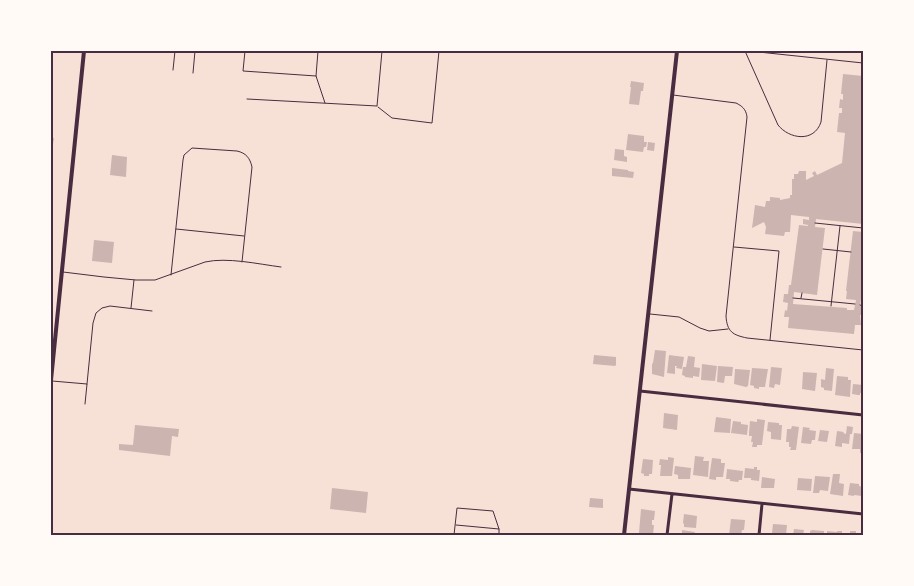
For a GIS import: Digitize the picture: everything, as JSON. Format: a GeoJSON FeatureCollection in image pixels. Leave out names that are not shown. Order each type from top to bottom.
{"type":"FeatureCollection","features":[{"type":"Feature","properties":{"kind":"street"},"geometry":{"type":"LineString","coordinates":[[51,380],[84,51]]}},
{"type":"Feature","properties":{"kind":"street"},"geometry":{"type":"LineString","coordinates":[[624,535],[676,51]]}},
{"type":"Feature","properties":{"kind":"street"},"geometry":{"type":"LineString","coordinates":[[640,391],[863,415]]}},
{"type":"Feature","properties":{"kind":"street"},"geometry":{"type":"LineString","coordinates":[[629,489],[863,514]]}},
{"type":"Feature","properties":{"kind":"street"},"geometry":{"type":"LineString","coordinates":[[667,535],[672,494]]}},
{"type":"Feature","properties":{"kind":"street"},"geometry":{"type":"LineString","coordinates":[[759,535],[762,504]]}},
{"type":"Feature","properties":{"kind":"lane"},"geometry":{"type":"LineString","coordinates":[[173,70],[176,51]]}},
{"type":"Feature","properties":{"kind":"lane"},"geometry":{"type":"LineString","coordinates":[[193,73],[195,51]]}},
{"type":"Feature","properties":{"kind":"lane"},"geometry":{"type":"LineString","coordinates":[[244,51],[243,71],[316,76]]}},
{"type":"Feature","properties":{"kind":"lane"},"geometry":{"type":"LineString","coordinates":[[318,51],[316,76],[325,103]]}},
{"type":"Feature","properties":{"kind":"lane"},"geometry":{"type":"LineString","coordinates":[[377,106],[382,51]]}},
{"type":"Feature","properties":{"kind":"lane"},"geometry":{"type":"LineString","coordinates":[[247,99],[377,106],[392,118],[432,123],[439,51]]}},
{"type":"Feature","properties":{"kind":"lane"},"geometry":{"type":"LineString","coordinates":[[745,51],[778,125],[786,133],[799,136],[810,135],[819,127],[827,60]]}},
{"type":"Feature","properties":{"kind":"lane"},"geometry":{"type":"LineString","coordinates":[[749,51],[863,63]]}},
{"type":"Feature","properties":{"kind":"lane"},"geometry":{"type":"LineString","coordinates":[[672,95],[736,103],[741,106],[747,117],[726,316],[728,328],[732,333],[742,337],[863,350]]}},
{"type":"Feature","properties":{"kind":"lane"},"geometry":{"type":"LineString","coordinates":[[171,275],[182,160],[188,150],[196,147],[237,151],[248,156],[251,161],[252,167],[242,262]]}},
{"type":"Feature","properties":{"kind":"lane"},"geometry":{"type":"LineString","coordinates":[[175,229],[244,236]]}},
{"type":"Feature","properties":{"kind":"lane"},"geometry":{"type":"LineString","coordinates":[[734,247],[779,251],[770,340]]}},
{"type":"Feature","properties":{"kind":"lane"},"geometry":{"type":"LineString","coordinates":[[62,272],[134,280],[155,280],[212,260],[281,267]]}},
{"type":"Feature","properties":{"kind":"lane"},"geometry":{"type":"LineString","coordinates":[[131,309],[134,280]]}},
{"type":"Feature","properties":{"kind":"lane"},"geometry":{"type":"LineString","coordinates":[[85,404],[94,315],[98,310],[105,307],[152,311]]}},
{"type":"Feature","properties":{"kind":"lane"},"geometry":{"type":"LineString","coordinates":[[648,313],[679,317],[709,331],[728,328]]}},
{"type":"Feature","properties":{"kind":"lane"},"geometry":{"type":"LineString","coordinates":[[51,380],[87,384]]}},
{"type":"Feature","properties":{"kind":"lane"},"geometry":{"type":"LineString","coordinates":[[454,535],[458,508],[493,511],[499,529],[498,535]]}},
{"type":"Feature","properties":{"kind":"lane"},"geometry":{"type":"LineString","coordinates":[[455,525],[499,529]]}},
{"type":"Feature","properties":{"kind":"path"},"geometry":{"type":"LineString","coordinates":[[815,223],[863,228]]}},
{"type":"Feature","properties":{"kind":"path"},"geometry":{"type":"LineString","coordinates":[[831,306],[840,226]]}},
{"type":"Feature","properties":{"kind":"path"},"geometry":{"type":"LineString","coordinates":[[822,249],[851,252]]}},
{"type":"Feature","properties":{"kind":"path"},"geometry":{"type":"LineString","coordinates":[[801,299],[802,293]]}},
{"type":"Feature","properties":{"kind":"path"},"geometry":{"type":"LineString","coordinates":[[793,298],[855,304]]}},
{"type":"Feature","properties":{"kind":"building"},"geometry":{"type":"Polygon","coordinates":[[[843,74],[863,76],[863,224],[816,219],[815,227],[825,228],[817,295],[794,292],[793,304],[854,310],[856,300],[846,299],[846,291],[853,231],[863,232],[863,300],[861,299],[860,306],[863,307],[863,315],[860,315],[861,325],[855,325],[854,334],[788,328],[789,317],[784,317],[788,303],[783,302],[784,294],[788,294],[789,285],[791,285],[799,225],[808,226],[803,224],[803,219],[809,220],[809,217],[791,215],[790,232],[785,232],[784,236],[765,234],[766,227],[764,222],[752,228],[755,205],[765,207],[766,201],[770,201],[770,197],[780,198],[780,200],[790,198],[794,174],[798,174],[799,171],[806,171],[806,180],[814,176],[812,173],[815,171],[817,175],[842,163],[845,133],[837,132],[839,113],[842,113],[842,108],[839,108],[840,99],[843,100],[843,94],[841,94],[843,74]]]}},
{"type":"Feature","properties":{"kind":"building"},"geometry":{"type":"Polygon","coordinates":[[[631,81],[644,83],[639,105],[629,104],[631,81]]]}},
{"type":"Feature","properties":{"kind":"building"},"geometry":{"type":"Polygon","coordinates":[[[628,134],[644,136],[644,142],[647,142],[643,152],[626,150],[628,134]]]}},
{"type":"Feature","properties":{"kind":"building"},"geometry":{"type":"Polygon","coordinates":[[[51,138],[54,138],[52,150],[51,150],[51,138]]]}},
{"type":"Feature","properties":{"kind":"building"},"geometry":{"type":"Polygon","coordinates":[[[648,142],[655,143],[654,151],[647,150],[648,142]]]}},
{"type":"Feature","properties":{"kind":"building"},"geometry":{"type":"Polygon","coordinates":[[[615,149],[624,150],[627,162],[614,160],[615,149]]]}},
{"type":"Feature","properties":{"kind":"building"},"geometry":{"type":"Polygon","coordinates":[[[112,155],[127,157],[126,177],[110,175],[112,155]]]}},
{"type":"Feature","properties":{"kind":"building"},"geometry":{"type":"Polygon","coordinates":[[[612,168],[634,172],[633,178],[612,176],[612,168]]]}},
{"type":"Feature","properties":{"kind":"building"},"geometry":{"type":"Polygon","coordinates":[[[94,240],[114,242],[112,263],[92,261],[94,240]]]}},
{"type":"Feature","properties":{"kind":"building"},"geometry":{"type":"Polygon","coordinates":[[[655,350],[666,351],[664,377],[652,374],[655,350]]]}},
{"type":"Feature","properties":{"kind":"building"},"geometry":{"type":"Polygon","coordinates":[[[594,355],[616,357],[616,365],[593,364],[594,355]]]}},
{"type":"Feature","properties":{"kind":"building"},"geometry":{"type":"Polygon","coordinates":[[[669,355],[684,357],[682,369],[675,366],[675,374],[667,373],[669,355]]]}},
{"type":"Feature","properties":{"kind":"building"},"geometry":{"type":"Polygon","coordinates":[[[688,356],[695,357],[694,367],[700,368],[699,377],[693,376],[693,378],[682,375],[688,356]]]}},
{"type":"Feature","properties":{"kind":"building"},"geometry":{"type":"Polygon","coordinates":[[[702,364],[717,366],[715,381],[701,380],[702,364]]]}},
{"type":"Feature","properties":{"kind":"building"},"geometry":{"type":"Polygon","coordinates":[[[718,366],[733,367],[732,376],[725,376],[724,383],[717,382],[718,366]]]}},
{"type":"Feature","properties":{"kind":"building"},"geometry":{"type":"Polygon","coordinates":[[[771,367],[782,368],[780,385],[775,384],[774,388],[769,387],[771,367]]]}},
{"type":"Feature","properties":{"kind":"building"},"geometry":{"type":"Polygon","coordinates":[[[752,368],[768,369],[765,387],[759,387],[759,389],[750,385],[752,368]]]}},
{"type":"Feature","properties":{"kind":"building"},"geometry":{"type":"Polygon","coordinates":[[[826,368],[834,369],[832,391],[824,390],[821,387],[821,379],[825,380],[826,368]]]}},
{"type":"Feature","properties":{"kind":"building"},"geometry":{"type":"Polygon","coordinates":[[[735,369],[750,370],[748,386],[734,384],[735,369]]]}},
{"type":"Feature","properties":{"kind":"building"},"geometry":{"type":"Polygon","coordinates":[[[803,372],[817,373],[815,391],[802,389],[803,372]]]}},
{"type":"Feature","properties":{"kind":"building"},"geometry":{"type":"Polygon","coordinates":[[[837,376],[848,377],[848,380],[851,380],[850,397],[835,395],[837,376]]]}},
{"type":"Feature","properties":{"kind":"building"},"geometry":{"type":"Polygon","coordinates":[[[853,384],[863,385],[863,395],[861,393],[860,395],[852,394],[853,384]]]}},
{"type":"Feature","properties":{"kind":"building"},"geometry":{"type":"Polygon","coordinates":[[[664,413],[678,415],[677,430],[663,428],[664,413]]]}},
{"type":"Feature","properties":{"kind":"building"},"geometry":{"type":"Polygon","coordinates":[[[716,417],[731,419],[730,433],[714,432],[716,417]]]}},
{"type":"Feature","properties":{"kind":"building"},"geometry":{"type":"Polygon","coordinates":[[[757,419],[765,420],[762,445],[752,447],[752,436],[749,436],[750,421],[757,422],[757,419]]]}},
{"type":"Feature","properties":{"kind":"building"},"geometry":{"type":"Polygon","coordinates":[[[733,421],[748,425],[747,435],[731,433],[733,421]]]}},
{"type":"Feature","properties":{"kind":"building"},"geometry":{"type":"Polygon","coordinates":[[[768,422],[782,425],[781,440],[771,439],[771,432],[767,431],[768,422]]]}},
{"type":"Feature","properties":{"kind":"building"},"geometry":{"type":"Polygon","coordinates":[[[135,425],[179,429],[178,437],[172,436],[170,456],[119,450],[119,444],[133,445],[135,425]]]}},
{"type":"Feature","properties":{"kind":"building"},"geometry":{"type":"Polygon","coordinates":[[[792,426],[799,427],[796,450],[790,450],[789,442],[786,442],[787,429],[791,429],[792,426]]]}},
{"type":"Feature","properties":{"kind":"building"},"geometry":{"type":"Polygon","coordinates":[[[847,426],[853,427],[849,444],[842,443],[842,447],[835,446],[837,431],[846,434],[847,426]]]}},
{"type":"Feature","properties":{"kind":"building"},"geometry":{"type":"Polygon","coordinates":[[[803,427],[816,431],[815,440],[812,440],[811,444],[801,443],[803,427]]]}},
{"type":"Feature","properties":{"kind":"building"},"geometry":{"type":"Polygon","coordinates":[[[820,430],[829,431],[827,442],[818,441],[820,430]]]}},
{"type":"Feature","properties":{"kind":"building"},"geometry":{"type":"Polygon","coordinates":[[[854,433],[863,434],[863,453],[860,453],[860,449],[852,449],[854,433]]]}},
{"type":"Feature","properties":{"kind":"building"},"geometry":{"type":"Polygon","coordinates":[[[695,456],[704,457],[703,461],[709,461],[708,477],[693,475],[695,456]]]}},
{"type":"Feature","properties":{"kind":"building"},"geometry":{"type":"Polygon","coordinates":[[[668,457],[674,458],[672,476],[660,476],[660,459],[668,460],[668,457]]]}},
{"type":"Feature","properties":{"kind":"building"},"geometry":{"type":"Polygon","coordinates":[[[712,458],[721,459],[721,463],[725,463],[723,477],[716,477],[716,480],[709,479],[712,458]]]}},
{"type":"Feature","properties":{"kind":"building"},"geometry":{"type":"Polygon","coordinates":[[[643,459],[653,460],[652,474],[649,474],[649,476],[644,476],[641,473],[643,459]]]}},
{"type":"Feature","properties":{"kind":"building"},"geometry":{"type":"Polygon","coordinates":[[[675,466],[691,468],[690,479],[678,479],[678,475],[674,474],[675,466]]]}},
{"type":"Feature","properties":{"kind":"building"},"geometry":{"type":"Polygon","coordinates":[[[754,467],[760,470],[759,481],[744,478],[745,468],[754,469],[754,467]]]}},
{"type":"Feature","properties":{"kind":"building"},"geometry":{"type":"Polygon","coordinates":[[[727,469],[743,471],[742,480],[738,482],[726,479],[727,469]]]}},
{"type":"Feature","properties":{"kind":"building"},"geometry":{"type":"Polygon","coordinates":[[[833,474],[840,474],[839,483],[844,484],[843,496],[830,494],[833,474]]]}},
{"type":"Feature","properties":{"kind":"building"},"geometry":{"type":"Polygon","coordinates":[[[815,476],[830,477],[828,491],[820,490],[819,493],[813,493],[815,476]]]}},
{"type":"Feature","properties":{"kind":"building"},"geometry":{"type":"Polygon","coordinates":[[[762,477],[775,479],[774,488],[761,488],[762,477]]]}},
{"type":"Feature","properties":{"kind":"building"},"geometry":{"type":"Polygon","coordinates":[[[798,478],[812,479],[811,491],[797,490],[798,478]]]}},
{"type":"Feature","properties":{"kind":"building"},"geometry":{"type":"Polygon","coordinates":[[[850,483],[859,484],[859,486],[863,487],[862,496],[848,495],[850,483]]]}},
{"type":"Feature","properties":{"kind":"building"},"geometry":{"type":"Polygon","coordinates":[[[332,488],[368,492],[366,513],[330,509],[332,488]]]}},
{"type":"Feature","properties":{"kind":"building"},"geometry":{"type":"Polygon","coordinates":[[[590,498],[603,499],[603,508],[589,507],[590,498]]]}},
{"type":"Feature","properties":{"kind":"building"},"geometry":{"type":"Polygon","coordinates":[[[641,509],[655,511],[654,520],[652,520],[652,525],[654,525],[653,535],[639,533],[641,509]]]}},
{"type":"Feature","properties":{"kind":"building"},"geometry":{"type":"Polygon","coordinates":[[[684,514],[697,516],[696,528],[684,527],[684,514]]]}},
{"type":"Feature","properties":{"kind":"building"},"geometry":{"type":"Polygon","coordinates":[[[731,519],[745,520],[744,530],[742,530],[741,535],[729,535],[731,519]]]}},
{"type":"Feature","properties":{"kind":"building"},"geometry":{"type":"Polygon","coordinates":[[[773,524],[787,525],[786,535],[774,535],[772,533],[773,524]]]}},
{"type":"Feature","properties":{"kind":"building"},"geometry":{"type":"Polygon","coordinates":[[[794,529],[804,530],[803,535],[793,535],[794,529]]]}},
{"type":"Feature","properties":{"kind":"building"},"geometry":{"type":"Polygon","coordinates":[[[682,530],[695,532],[694,535],[682,535],[682,530]]]}},
{"type":"Feature","properties":{"kind":"building"},"geometry":{"type":"Polygon","coordinates":[[[812,530],[824,531],[824,535],[810,535],[812,530]]]}},
{"type":"Feature","properties":{"kind":"building"},"geometry":{"type":"Polygon","coordinates":[[[827,531],[842,531],[842,535],[827,535],[827,531]]]}},
{"type":"Feature","properties":{"kind":"building"},"geometry":{"type":"Polygon","coordinates":[[[850,531],[856,531],[856,535],[846,535],[850,531]]]}}]}
